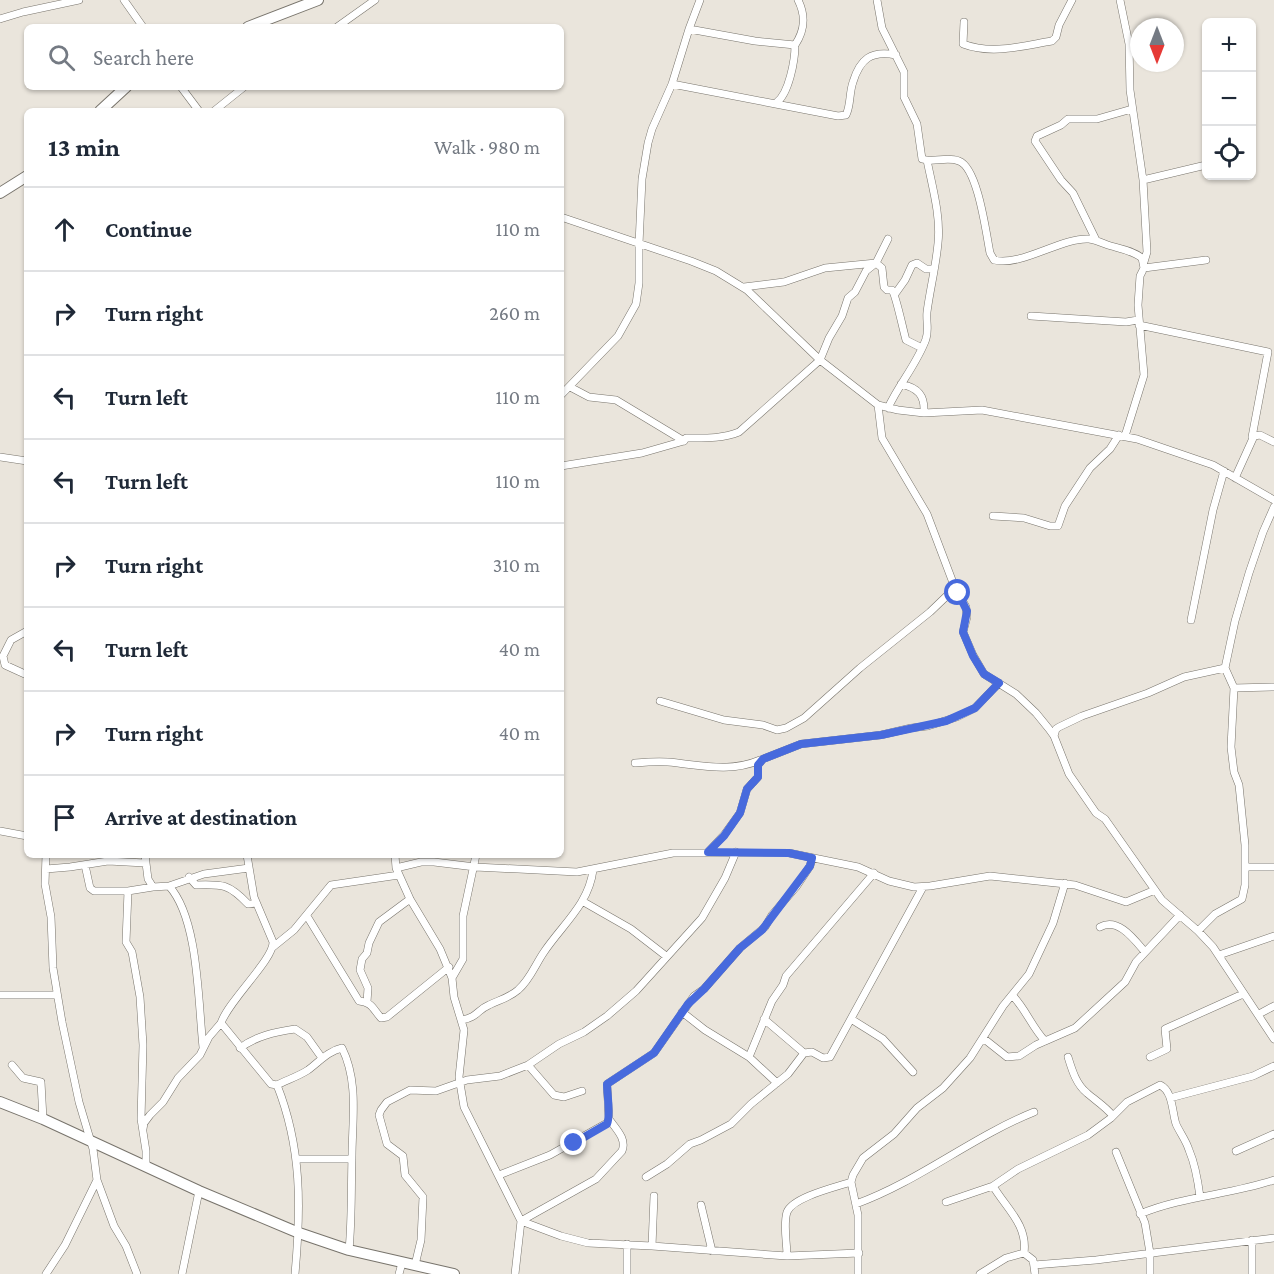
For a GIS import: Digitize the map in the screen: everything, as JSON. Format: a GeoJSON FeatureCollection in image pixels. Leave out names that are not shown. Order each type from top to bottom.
{"type":"FeatureCollection","features":[{"type":"Feature","properties":{"kind":"street"},"geometry":{"type":"LineString","coordinates":[[0,19],[79,0]]}},
{"type":"Feature","properties":{"kind":"street"},"geometry":{"type":"LineString","coordinates":[[124,0],[141,24]]}},
{"type":"Feature","properties":{"kind":"street"},"geometry":{"type":"LineString","coordinates":[[256,24],[318,0]]}},
{"type":"Feature","properties":{"kind":"street"},"geometry":{"type":"LineString","coordinates":[[342,24],[375,0]]}},
{"type":"Feature","properties":{"kind":"street"},"geometry":{"type":"LineString","coordinates":[[564,392],[618,336],[636,304],[640,271],[642,178],[648,143],[672,84],[700,0]]}},
{"type":"Feature","properties":{"kind":"street"},"geometry":{"type":"LineString","coordinates":[[776,103],[783,96],[795,60],[795,45],[802,34],[804,10],[798,0]]}},
{"type":"Feature","properties":{"kind":"street"},"geometry":{"type":"LineString","coordinates":[[877,0],[882,28],[904,72],[904,97],[917,124],[921,156],[927,160],[949,157],[967,166],[974,180],[990,253],[994,260],[1003,261],[1034,254],[1080,240],[1095,240],[1139,255],[1144,265]]}},
{"type":"Feature","properties":{"kind":"street"},"geometry":{"type":"LineString","coordinates":[[964,22],[963,44],[974,49],[997,51],[1052,42],[1072,0]]}},
{"type":"Feature","properties":{"kind":"street"},"geometry":{"type":"LineString","coordinates":[[993,516],[1024,518],[1050,526],[1058,526],[1065,506],[1090,468],[1122,436],[1144,375],[1138,322],[1139,284],[1147,252],[1143,180],[1132,109],[1129,44],[1120,0]]}},
{"type":"Feature","properties":{"kind":"street"},"geometry":{"type":"LineString","coordinates":[[689,29],[755,41],[795,45]]}},
{"type":"Feature","properties":{"kind":"street"},"geometry":{"type":"LineString","coordinates":[[672,84],[846,116],[853,82],[861,63],[879,54],[896,55]]}},
{"type":"Feature","properties":{"kind":"street"},"geometry":{"type":"LineString","coordinates":[[103,108],[123,90]]}},
{"type":"Feature","properties":{"kind":"street"},"geometry":{"type":"LineString","coordinates":[[183,90],[198,108]]}},
{"type":"Feature","properties":{"kind":"street"},"geometry":{"type":"LineString","coordinates":[[218,108],[240,90]]}},
{"type":"Feature","properties":{"kind":"street"},"geometry":{"type":"LineString","coordinates":[[1095,240],[1073,193],[1061,180],[1035,141],[1037,136],[1061,125],[1068,119],[1097,119],[1132,109]]}},
{"type":"Feature","properties":{"kind":"street"},"geometry":{"type":"LineString","coordinates":[[888,408],[911,371],[928,330],[927,311],[931,300],[930,285],[939,241],[927,160]]}},
{"type":"Feature","properties":{"kind":"street"},"geometry":{"type":"LineString","coordinates":[[1143,180],[1202,166]]}},
{"type":"Feature","properties":{"kind":"street"},"geometry":{"type":"LineString","coordinates":[[0,193],[24,178]]}},
{"type":"Feature","properties":{"kind":"street"},"geometry":{"type":"LineString","coordinates":[[564,218],[716,271],[744,287],[820,360],[878,405],[924,413],[982,410],[1122,436],[1168,448],[1204,461],[1274,500]]}},
{"type":"Feature","properties":{"kind":"street"},"geometry":{"type":"LineString","coordinates":[[564,466],[642,453],[684,441],[686,438],[730,436],[739,432],[820,360],[842,316],[848,298],[855,292],[867,271],[876,263],[888,239]]}},
{"type":"Feature","properties":{"kind":"street"},"geometry":{"type":"LineString","coordinates":[[1144,265],[1206,260]]}},
{"type":"Feature","properties":{"kind":"street"},"geometry":{"type":"LineString","coordinates":[[744,287],[784,282],[825,268],[876,263],[882,268],[884,287],[895,294]]}},
{"type":"Feature","properties":{"kind":"street"},"geometry":{"type":"LineString","coordinates":[[922,348],[906,340],[895,294],[912,265],[917,263],[922,267],[934,269]]}},
{"type":"Feature","properties":{"kind":"street"},"geometry":{"type":"LineString","coordinates":[[1031,316],[1138,322],[1271,353],[1252,437],[1235,478]]}},
{"type":"Feature","properties":{"kind":"street"},"geometry":{"type":"LineString","coordinates":[[902,384],[915,387],[923,399],[924,413]]}},
{"type":"Feature","properties":{"kind":"street"},"geometry":{"type":"LineString","coordinates":[[570,387],[589,397],[616,400],[684,441]]}},
{"type":"Feature","properties":{"kind":"street"},"geometry":{"type":"LineString","coordinates":[[878,405],[881,434],[927,514],[955,588],[967,611],[963,632],[984,674],[1016,694],[1036,713],[1054,736],[1069,774],[1096,813],[1105,819],[1162,900],[1198,930],[1219,955],[1274,1039]]}},
{"type":"Feature","properties":{"kind":"street"},"geometry":{"type":"LineString","coordinates":[[1252,437],[1260,435],[1274,442]]}},
{"type":"Feature","properties":{"kind":"street"},"geometry":{"type":"LineString","coordinates":[[0,457],[24,460]]}},
{"type":"Feature","properties":{"kind":"street"},"geometry":{"type":"LineString","coordinates":[[1191,620],[1213,510],[1224,471]]}},
{"type":"Feature","properties":{"kind":"street"},"geometry":{"type":"LineString","coordinates":[[1198,930],[1215,914],[1242,899],[1245,885],[1243,818],[1231,747],[1234,688],[1225,668],[1235,621],[1249,573],[1274,507]]}},
{"type":"Feature","properties":{"kind":"street"},"geometry":{"type":"LineString","coordinates":[[660,701],[724,720],[763,725],[777,730],[786,728],[804,718],[860,668],[930,612],[955,588]]}},
{"type":"Feature","properties":{"kind":"street"},"geometry":{"type":"LineString","coordinates":[[24,634],[11,640],[4,650],[3,661],[5,665],[24,674]]}},
{"type":"Feature","properties":{"kind":"street"},"geometry":{"type":"LineString","coordinates":[[1054,736],[1056,729],[1082,716],[1148,693],[1184,677],[1225,668]]}},
{"type":"Feature","properties":{"kind":"street"},"geometry":{"type":"LineString","coordinates":[[635,763],[667,762],[725,767],[750,765],[801,744],[881,735],[946,721],[975,708],[999,683]]}},
{"type":"Feature","properties":{"kind":"street"},"geometry":{"type":"LineString","coordinates":[[1234,688],[1274,687]]}},
{"type":"Feature","properties":{"kind":"street"},"geometry":{"type":"LineString","coordinates":[[708,852],[724,836],[740,813],[747,789],[758,777],[758,765],[763,759]]}},
{"type":"Feature","properties":{"kind":"street"},"geometry":{"type":"LineString","coordinates":[[0,831],[24,835]]}},
{"type":"Feature","properties":{"kind":"street"},"geometry":{"type":"LineString","coordinates":[[416,1265],[423,1220],[423,1197],[405,1175],[403,1156],[387,1144],[379,1115],[387,1102],[410,1090],[436,1091],[459,1083],[500,1076],[528,1065],[607,1016],[636,991],[702,918],[725,878],[736,852]]}},
{"type":"Feature","properties":{"kind":"street"},"geometry":{"type":"LineString","coordinates":[[142,1132],[144,1123],[174,1088],[178,1078],[200,1055],[203,1047],[243,988],[264,963],[273,947],[307,916],[331,885],[398,872],[422,862],[577,872],[674,853],[789,853],[843,863],[874,873],[888,881],[922,887],[990,876],[1075,885],[1126,902],[1155,890]]}},
{"type":"Feature","properties":{"kind":"street"},"geometry":{"type":"LineString","coordinates":[[46,858],[45,884],[51,917],[51,945],[57,995],[79,1102],[90,1141],[97,1180],[117,1233],[126,1246],[136,1274]]}},
{"type":"Feature","properties":{"kind":"street"},"geometry":{"type":"LineString","coordinates":[[247,858],[256,903],[273,947]]}},
{"type":"Feature","properties":{"kind":"street"},"geometry":{"type":"LineString","coordinates":[[396,858],[398,872],[410,899],[449,967],[454,997],[464,1029],[459,1070],[464,1107],[521,1221],[515,1274]]}},
{"type":"Feature","properties":{"kind":"street"},"geometry":{"type":"LineString","coordinates":[[452,978],[464,959],[463,916],[476,858]]}},
{"type":"Feature","properties":{"kind":"street"},"geometry":{"type":"LineString","coordinates":[[521,1221],[596,1179],[622,1151],[623,1139],[609,1119],[607,1084],[654,1053],[681,1012],[740,948],[765,927],[772,915],[796,887],[810,866],[812,858]]}},
{"type":"Feature","properties":{"kind":"street"},"geometry":{"type":"LineString","coordinates":[[46,869],[145,859],[148,879],[153,887]]}},
{"type":"Feature","properties":{"kind":"street"},"geometry":{"type":"LineString","coordinates":[[85,865],[90,888],[94,891],[128,891],[169,886],[189,877],[249,868]]}},
{"type":"Feature","properties":{"kind":"street"},"geometry":{"type":"LineString","coordinates":[[1245,867],[1274,867]]}},
{"type":"Feature","properties":{"kind":"street"},"geometry":{"type":"LineString","coordinates":[[462,1020],[478,1015],[482,1008],[506,998],[525,983],[542,955],[568,924],[582,901],[591,883],[593,870]]}},
{"type":"Feature","properties":{"kind":"street"},"geometry":{"type":"LineString","coordinates":[[749,1057],[772,1001],[793,966],[874,873]]}},
{"type":"Feature","properties":{"kind":"street"},"geometry":{"type":"LineString","coordinates":[[189,877],[196,885],[221,884],[238,894],[248,904],[256,903]]}},
{"type":"Feature","properties":{"kind":"street"},"geometry":{"type":"LineString","coordinates":[[858,1274],[858,1215],[851,1182],[853,1175],[863,1158],[894,1134],[917,1107],[943,1088],[966,1064],[1003,1006],[1029,974],[1053,923],[1065,884]]}},
{"type":"Feature","properties":{"kind":"street"},"geometry":{"type":"LineString","coordinates":[[169,886],[182,905],[191,936],[201,994],[199,1010],[203,1047]]}},
{"type":"Feature","properties":{"kind":"street"},"geometry":{"type":"LineString","coordinates":[[646,1177],[667,1164],[690,1144],[731,1124],[788,1074],[804,1053],[812,1052],[823,1058],[830,1057],[922,887]]}},
{"type":"Feature","properties":{"kind":"street"},"geometry":{"type":"LineString","coordinates":[[128,891],[126,942],[132,952],[140,997],[142,1132],[146,1165]]}},
{"type":"Feature","properties":{"kind":"street"},"geometry":{"type":"LineString","coordinates":[[367,1002],[368,988],[360,970],[362,959],[367,953],[379,922],[410,899]]}},
{"type":"Feature","properties":{"kind":"street"},"geometry":{"type":"LineString","coordinates":[[582,901],[624,924],[666,956]]}},
{"type":"Feature","properties":{"kind":"street"},"geometry":{"type":"LineString","coordinates":[[983,1038],[1011,1058],[1075,1028],[1125,982],[1136,962],[1180,915]]}},
{"type":"Feature","properties":{"kind":"street"},"geometry":{"type":"LineString","coordinates":[[307,916],[359,1001],[373,1006],[381,1018],[387,1017],[449,967]]}},
{"type":"Feature","properties":{"kind":"street"},"geometry":{"type":"LineString","coordinates":[[1100,927],[1107,923],[1116,924],[1130,935],[1145,952]]}},
{"type":"Feature","properties":{"kind":"street"},"geometry":{"type":"LineString","coordinates":[[1219,955],[1274,936]]}},
{"type":"Feature","properties":{"kind":"street"},"geometry":{"type":"LineString","coordinates":[[1150,1057],[1167,1049],[1165,1029],[1243,994]]}},
{"type":"Feature","properties":{"kind":"street"},"geometry":{"type":"LineString","coordinates":[[0,995],[57,995]]}},
{"type":"Feature","properties":{"kind":"street"},"geometry":{"type":"LineString","coordinates":[[1013,996],[1045,1041]]}},
{"type":"Feature","properties":{"kind":"street"},"geometry":{"type":"LineString","coordinates":[[1259,1014],[1274,1006]]}},
{"type":"Feature","properties":{"kind":"street"},"geometry":{"type":"LineString","coordinates":[[681,1012],[749,1057],[777,1083]]}},
{"type":"Feature","properties":{"kind":"street"},"geometry":{"type":"LineString","coordinates":[[764,1019],[804,1053]]}},
{"type":"Feature","properties":{"kind":"street"},"geometry":{"type":"LineString","coordinates":[[851,1019],[883,1039],[913,1072]]}},
{"type":"Feature","properties":{"kind":"street"},"geometry":{"type":"LineString","coordinates":[[221,1023],[271,1084],[276,1086],[286,1110],[297,1159],[299,1233],[295,1274]]}},
{"type":"Feature","properties":{"kind":"street"},"geometry":{"type":"LineString","coordinates":[[240,1048],[247,1042],[272,1032],[295,1029],[307,1036],[322,1059]]}},
{"type":"Feature","properties":{"kind":"street"},"geometry":{"type":"LineString","coordinates":[[276,1086],[307,1071],[338,1048],[342,1048],[346,1056],[354,1096],[349,1250]]}},
{"type":"Feature","properties":{"kind":"street"},"geometry":{"type":"LineString","coordinates":[[1068,1057],[1082,1088],[1113,1116]]}},
{"type":"Feature","properties":{"kind":"street"},"geometry":{"type":"LineString","coordinates":[[12,1065],[23,1078],[41,1082],[43,1119]]}},
{"type":"Feature","properties":{"kind":"street"},"geometry":{"type":"LineString","coordinates":[[528,1065],[554,1095],[564,1096],[582,1091]]}},
{"type":"Feature","properties":{"kind":"street"},"geometry":{"type":"LineString","coordinates":[[1170,1098],[1253,1076],[1274,1066]]}},
{"type":"Feature","properties":{"kind":"street"},"geometry":{"type":"LineString","coordinates":[[946,1202],[993,1186],[1018,1169],[1088,1135],[1127,1102],[1157,1086],[1166,1088],[1170,1098],[1175,1122],[1189,1149],[1200,1197]]}},
{"type":"Feature","properties":{"kind":"street"},"geometry":{"type":"LineString","coordinates":[[0,1102],[299,1233],[349,1250],[448,1273]]}},
{"type":"Feature","properties":{"kind":"street"},"geometry":{"type":"LineString","coordinates":[[856,1204],[881,1195],[985,1136],[1034,1112]]}},
{"type":"Feature","properties":{"kind":"street"},"geometry":{"type":"LineString","coordinates":[[499,1175],[550,1155],[607,1124],[609,1119]]}},
{"type":"Feature","properties":{"kind":"street"},"geometry":{"type":"LineString","coordinates":[[1236,1151],[1274,1134]]}},
{"type":"Feature","properties":{"kind":"street"},"geometry":{"type":"LineString","coordinates":[[1116,1152],[1145,1223],[1150,1253],[1150,1274]]}},
{"type":"Feature","properties":{"kind":"street"},"geometry":{"type":"LineString","coordinates":[[297,1159],[352,1159]]}},
{"type":"Feature","properties":{"kind":"street"},"geometry":{"type":"LineString","coordinates":[[46,1274],[65,1245],[97,1180]]}},
{"type":"Feature","properties":{"kind":"street"},"geometry":{"type":"LineString","coordinates":[[1140,1214],[1163,1204],[1249,1188],[1274,1180]]}},
{"type":"Feature","properties":{"kind":"street"},"geometry":{"type":"LineString","coordinates":[[787,1256],[786,1220],[791,1206],[812,1195],[851,1182]]}},
{"type":"Feature","properties":{"kind":"street"},"geometry":{"type":"LineString","coordinates":[[993,1186],[1019,1222],[1024,1236],[1024,1252]]}},
{"type":"Feature","properties":{"kind":"street"},"geometry":{"type":"LineString","coordinates":[[182,1274],[199,1191]]}},
{"type":"Feature","properties":{"kind":"street"},"geometry":{"type":"LineString","coordinates":[[652,1246],[654,1196]]}},
{"type":"Feature","properties":{"kind":"street"},"geometry":{"type":"LineString","coordinates":[[701,1205],[712,1251]]}},
{"type":"Feature","properties":{"kind":"street"},"geometry":{"type":"LineString","coordinates":[[521,1221],[579,1242],[787,1256],[859,1253]]}},
{"type":"Feature","properties":{"kind":"street"},"geometry":{"type":"LineString","coordinates":[[1034,1265],[1195,1249],[1274,1238]]}},
{"type":"Feature","properties":{"kind":"street"},"geometry":{"type":"LineString","coordinates":[[1252,1240],[1252,1274]]}},
{"type":"Feature","properties":{"kind":"street"},"geometry":{"type":"LineString","coordinates":[[627,1244],[627,1274]]}},
{"type":"Feature","properties":{"kind":"street"},"geometry":{"type":"LineString","coordinates":[[980,1274],[1005,1258],[1024,1252],[1029,1255],[1035,1274]]}},
{"type":"Feature","properties":{"kind":"street"},"geometry":{"type":"LineString","coordinates":[[289,1274],[296,1263]]}},
{"type":"Feature","properties":{"kind":"street"},"geometry":{"type":"LineString","coordinates":[[399,1274],[402,1263]]}},
{"type":"Feature","properties":{"kind":"route"},"geometry":{"type":"LineString","coordinates":[[574,1143],[607,1124],[609,1114],[607,1084],[610,1080],[654,1053],[694,996],[704,989],[740,948],[765,927],[810,866],[812,858],[789,853],[708,852],[724,836],[740,813],[744,796],[758,777],[758,765],[763,759],[773,757],[801,744],[881,735],[946,721],[975,708],[999,683],[984,674],[973,656],[963,632],[967,611],[958,593]]}}]}
